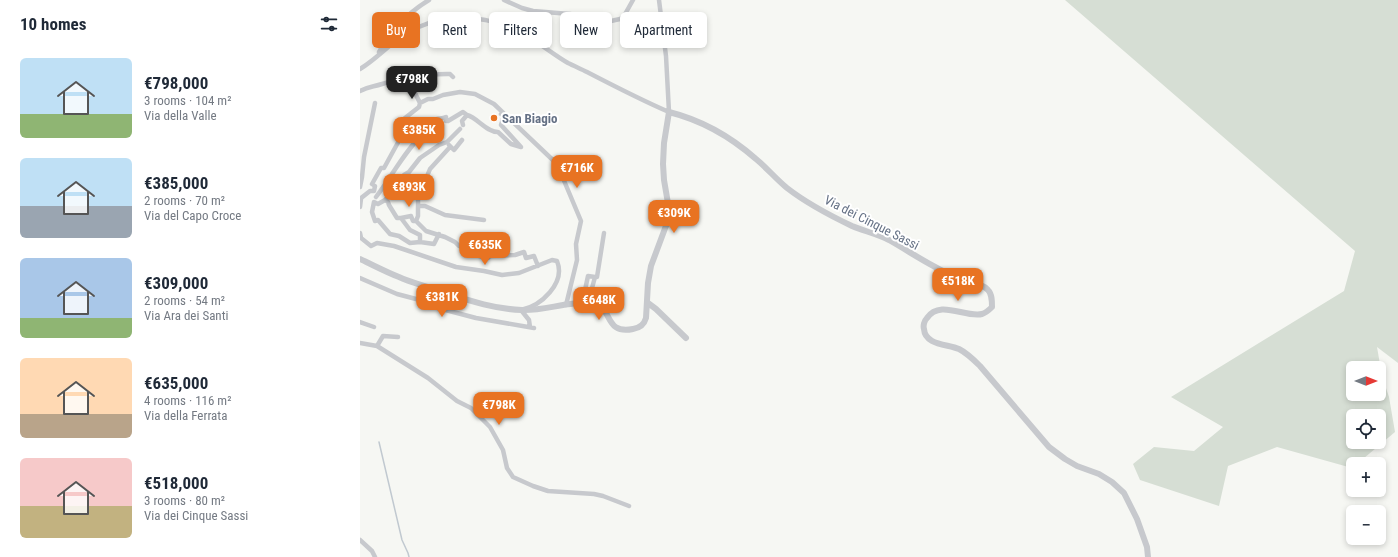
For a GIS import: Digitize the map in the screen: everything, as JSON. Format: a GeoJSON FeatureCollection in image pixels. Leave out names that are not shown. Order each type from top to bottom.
{"type":"FeatureCollection","features":[{"type":"Feature","properties":{"kind":"street"},"geometry":{"type":"LineString","coordinates":[[378,55],[388,38],[404,19],[415,9],[429,0]]}},
{"type":"Feature","properties":{"kind":"street"},"geometry":{"type":"LineString","coordinates":[[504,0],[533,11],[574,15],[611,21],[620,19],[624,16],[633,0]]}},
{"type":"Feature","properties":{"kind":"street"},"geometry":{"type":"LineString","coordinates":[[360,259],[403,279],[465,299],[499,307],[534,310],[588,303],[596,304],[602,307],[610,321],[615,327],[621,330],[638,328],[644,323],[647,316],[648,283],[651,266],[670,215],[663,164],[664,143],[669,112],[666,56],[659,0]]}},
{"type":"Feature","properties":{"kind":"street"},"geometry":{"type":"LineString","coordinates":[[360,69],[399,38],[415,28],[434,21],[458,17],[471,17],[496,22],[518,31],[568,63],[669,112]]}},
{"type":"Feature","properties":{"kind":"street"},"geometry":{"type":"LineString","coordinates":[[360,91],[369,86],[381,84],[416,71],[425,76],[450,74],[453,77]]}},
{"type":"Feature","properties":{"kind":"street"},"geometry":{"type":"LineString","coordinates":[[420,103],[414,91],[435,74]]}},
{"type":"Feature","properties":{"kind":"street"},"geometry":{"type":"LineString","coordinates":[[376,197],[374,191],[375,186],[372,184],[381,168],[384,168],[401,137],[405,126],[405,118],[419,107],[420,103],[428,99],[431,100],[443,95],[460,92],[475,94],[494,104],[557,164],[577,210],[580,221],[576,244],[576,260],[566,305]]}},
{"type":"Feature","properties":{"kind":"street"},"geometry":{"type":"LineString","coordinates":[[360,187],[362,158],[375,102]]}},
{"type":"Feature","properties":{"kind":"street"},"geometry":{"type":"LineString","coordinates":[[439,234],[434,244],[420,242],[410,243],[398,236],[390,234],[378,220],[375,221],[372,212],[376,197],[416,140],[435,120],[446,117],[446,121],[448,121],[464,112],[466,116],[476,120],[493,132],[498,132],[501,134],[511,144],[521,147],[501,125],[504,116],[499,112],[499,108]]}},
{"type":"Feature","properties":{"kind":"street","name":"Via dei Cinque Sassi"},"geometry":{"type":"LineString","coordinates":[[669,112],[684,116],[708,126],[726,137],[757,159],[786,188],[809,203],[853,226],[888,240],[957,278],[968,282],[979,283],[988,290],[992,298],[992,307],[986,312],[980,314],[972,314],[956,310],[941,310],[933,312],[924,322],[925,335],[935,343],[958,349],[969,355],[1049,447],[1077,466],[1099,474],[1112,482],[1124,493],[1137,519],[1147,546],[1148,557]]}},
{"type":"Feature","properties":{"kind":"street"},"geometry":{"type":"LineString","coordinates":[[374,202],[378,204],[385,200],[404,175],[409,172],[420,158],[447,142],[461,127],[462,121],[466,116]]}},
{"type":"Feature","properties":{"kind":"street"},"geometry":{"type":"LineString","coordinates":[[447,142],[454,150],[462,140]]}},
{"type":"Feature","properties":{"kind":"street"},"geometry":{"type":"LineString","coordinates":[[416,221],[418,216],[418,198],[430,169],[450,147]]}},
{"type":"Feature","properties":{"kind":"street"},"geometry":{"type":"LineString","coordinates":[[360,207],[360,199],[370,191],[374,191]]}},
{"type":"Feature","properties":{"kind":"street"},"geometry":{"type":"LineString","coordinates":[[385,200],[388,202],[397,218],[400,218],[410,230],[420,235],[420,242]]}},
{"type":"Feature","properties":{"kind":"street"},"geometry":{"type":"LineString","coordinates":[[418,206],[425,206],[445,215],[484,220]]}},
{"type":"Feature","properties":{"kind":"street"},"geometry":{"type":"LineString","coordinates":[[400,218],[411,216],[413,221],[416,221],[426,231],[439,234],[456,242],[459,246],[467,249],[469,253],[488,258],[490,256],[515,255],[524,252],[526,258],[534,256],[538,266]]}},
{"type":"Feature","properties":{"kind":"street"},"geometry":{"type":"LineString","coordinates":[[360,233],[362,238],[371,246],[377,243],[394,246],[456,268],[484,271],[505,276],[519,273],[557,260],[558,274],[551,292],[529,308],[521,310]]}},
{"type":"Feature","properties":{"kind":"street"},"geometry":{"type":"LineString","coordinates":[[588,303],[595,277],[597,277],[604,233]]}},
{"type":"Feature","properties":{"kind":"street"},"geometry":{"type":"LineString","coordinates":[[469,253],[472,251],[474,246],[480,247],[484,240],[488,241]]}},
{"type":"Feature","properties":{"kind":"street"},"geometry":{"type":"LineString","coordinates":[[360,278],[397,294],[416,299],[438,308],[476,318],[532,328],[529,320],[521,310]]}},
{"type":"Feature","properties":{"kind":"street"},"geometry":{"type":"LineString","coordinates":[[648,303],[686,338]]}},
{"type":"Feature","properties":{"kind":"street"},"geometry":{"type":"LineString","coordinates":[[360,322],[374,327]]}},
{"type":"Feature","properties":{"kind":"street"},"geometry":{"type":"LineString","coordinates":[[377,346],[383,336],[398,337]]}},
{"type":"Feature","properties":{"kind":"street"},"geometry":{"type":"LineString","coordinates":[[360,343],[377,346],[428,378],[457,401],[470,408],[490,427],[503,450],[507,468],[513,477],[532,486],[548,491],[594,494],[629,506]]}},
{"type":"Feature","properties":{"kind":"street"},"geometry":{"type":"LineString","coordinates":[[360,540],[372,551],[375,557]]}},
{"type":"Feature","properties":{"kind":"shaded area"},"geometry":{"type":"Polygon","coordinates":[[[1065,0],[1398,0],[1398,363],[1377,347],[1379,361],[1346,361],[1346,401],[1386,401],[1386,388],[1395,432],[1386,440],[1386,409],[1346,409],[1346,449],[1375,449],[1365,457],[1346,457],[1346,466],[1277,447],[1228,466],[1219,506],[1140,480],[1133,464],[1154,447],[1194,451],[1223,427],[1171,397],[1344,291],[1355,251],[1065,0]]]}},
{"type":"Feature","properties":{"kind":"waterway"},"geometry":{"type":"LineString","coordinates":[[379,442],[402,540],[409,557]]}},
{"type":"Feature","properties":{"kind":"place","name":"San Biagio"},"geometry":{"type":"Point","coordinates":[494,118]}}]}
